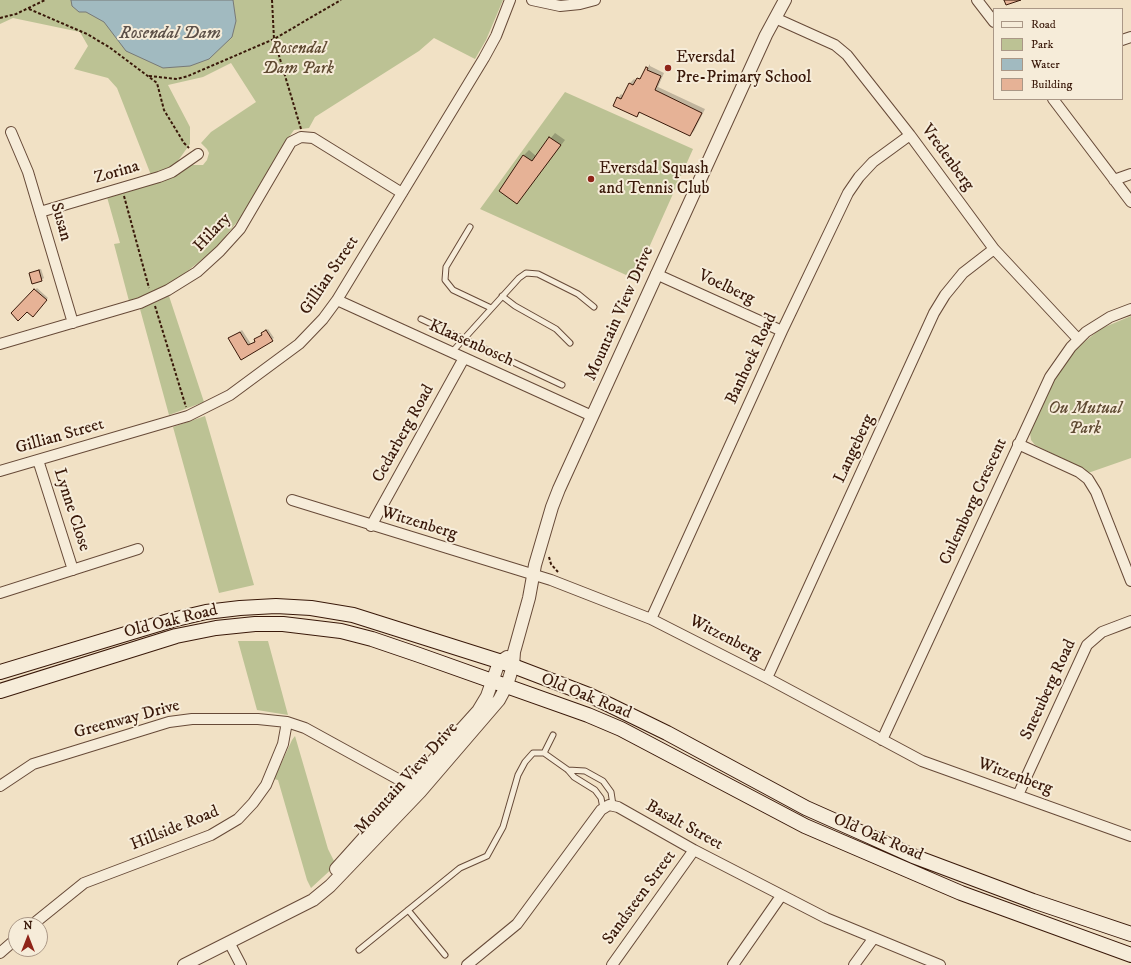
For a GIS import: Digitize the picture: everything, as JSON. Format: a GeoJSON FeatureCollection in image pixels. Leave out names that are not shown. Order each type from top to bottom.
{"type":"FeatureCollection","features":[{"type":"Feature","properties":{"kind":"main road","name":"Old Oak Road"},"geometry":{"type":"LineString","coordinates":[[0,672],[172,620],[206,612],[276,606],[311,608],[353,615],[499,662],[514,659],[607,702],[806,808],[913,856],[1033,901],[1131,934]]}},
{"type":"Feature","properties":{"kind":"main road","name":"Old Oak Road"},"geometry":{"type":"LineString","coordinates":[[0,691],[176,636],[216,628],[255,624],[283,624],[341,631],[372,639],[570,708],[621,729],[805,826],[954,890],[1131,955]]}},
{"type":"Feature","properties":{"kind":"street","name":"Gillian Street"},"geometry":{"type":"LineString","coordinates":[[0,471],[188,416],[216,404],[264,372],[303,341],[337,300],[402,193],[490,47],[505,15],[510,0]]}},
{"type":"Feature","properties":{"kind":"street"},"geometry":{"type":"LineString","coordinates":[[532,0],[566,6],[595,0]]}},
{"type":"Feature","properties":{"kind":"street","name":"Mountain View Drive"},"geometry":{"type":"LineString","coordinates":[[184,965],[296,907],[331,875],[490,712],[507,686],[533,575],[552,507],[656,274],[775,18],[785,0]]}},
{"type":"Feature","properties":{"kind":"street"},"geometry":{"type":"LineString","coordinates":[[977,0],[993,21]]}},
{"type":"Feature","properties":{"kind":"street","name":"Vredenberg"},"geometry":{"type":"LineString","coordinates":[[775,18],[841,50],[910,135],[994,250],[1078,339]]}},
{"type":"Feature","properties":{"kind":"street"},"geometry":{"type":"LineString","coordinates":[[1054,100],[1131,202]]}},
{"type":"Feature","properties":{"kind":"street","name":"Susan"},"geometry":{"type":"LineString","coordinates":[[10,132],[28,172],[73,323]]}},
{"type":"Feature","properties":{"kind":"street","name":"Banhoek Road"},"geometry":{"type":"LineString","coordinates":[[651,619],[782,331],[848,193],[859,177],[873,162],[910,135]]}},
{"type":"Feature","properties":{"kind":"street"},"geometry":{"type":"LineString","coordinates":[[304,136],[313,138],[402,193]]}},
{"type":"Feature","properties":{"kind":"street","name":"Hilary"},"geometry":{"type":"LineString","coordinates":[[0,344],[152,298],[197,272],[231,240],[240,229],[291,142],[304,136]]}},
{"type":"Feature","properties":{"kind":"street","name":"Zorina"},"geometry":{"type":"LineString","coordinates":[[40,212],[172,172],[198,154]]}},
{"type":"Feature","properties":{"kind":"street"},"geometry":{"type":"LineString","coordinates":[[1114,180],[1131,174]]}},
{"type":"Feature","properties":{"kind":"street","name":"Langeberg"},"geometry":{"type":"LineString","coordinates":[[767,678],[934,313],[945,295],[963,273],[994,250]]}},
{"type":"Feature","properties":{"kind":"street","name":"Voelberg"},"geometry":{"type":"LineString","coordinates":[[656,274],[782,331]]}},
{"type":"Feature","properties":{"kind":"street","name":"Klaasenbosch"},"geometry":{"type":"LineString","coordinates":[[337,300],[592,416]]}},
{"type":"Feature","properties":{"kind":"street","name":"Culemborg Crescent"},"geometry":{"type":"LineString","coordinates":[[882,740],[1050,376],[1078,339],[1104,320],[1131,309]]}},
{"type":"Feature","properties":{"kind":"street","name":"Cedarberg Road"},"geometry":{"type":"LineString","coordinates":[[371,526],[464,358]]}},
{"type":"Feature","properties":{"kind":"street"},"geometry":{"type":"LineString","coordinates":[[1018,444],[1079,472],[1088,479],[1096,492],[1131,581]]}},
{"type":"Feature","properties":{"kind":"street","name":"Lynne Close"},"geometry":{"type":"LineString","coordinates":[[38,460],[73,570]]}},
{"type":"Feature","properties":{"kind":"street","name":"Witzenberg"},"geometry":{"type":"LineString","coordinates":[[292,500],[371,526],[551,580],[651,619],[767,678],[922,761],[1131,836]]}},
{"type":"Feature","properties":{"kind":"street","name":"Lynne Close"},"geometry":{"type":"LineString","coordinates":[[0,593],[138,549]]}},
{"type":"Feature","properties":{"kind":"street","name":"Sneeuberg Road"},"geometry":{"type":"LineString","coordinates":[[1018,795],[1087,645],[1102,632],[1131,621]]}},
{"type":"Feature","properties":{"kind":"street","name":"Mountain View Drive"},"geometry":{"type":"LineString","coordinates":[[415,789],[478,710],[487,696],[499,662]]}},
{"type":"Feature","properties":{"kind":"street","name":"Greenway Drive"},"geometry":{"type":"LineString","coordinates":[[0,786],[33,764],[169,722],[192,719],[251,719],[287,722],[318,735],[415,789]]}},
{"type":"Feature","properties":{"kind":"street","name":"Hillside Road"},"geometry":{"type":"LineString","coordinates":[[42,917],[84,882],[211,835],[238,819],[253,803],[266,785],[283,744],[287,722]]}},
{"type":"Feature","properties":{"kind":"street"},"geometry":{"type":"LineString","coordinates":[[467,965],[517,924],[608,807]]}},
{"type":"Feature","properties":{"kind":"street","name":"Basalt Street"},"geometry":{"type":"LineString","coordinates":[[608,807],[781,896],[873,938],[940,965]]}},
{"type":"Feature","properties":{"kind":"street","name":"Sandsteen Street"},"geometry":{"type":"LineString","coordinates":[[612,965],[694,850]]}},
{"type":"Feature","properties":{"kind":"street"},"geometry":{"type":"LineString","coordinates":[[733,965],[781,896]]}},
{"type":"Feature","properties":{"kind":"street"},"geometry":{"type":"LineString","coordinates":[[854,965],[873,938]]}},
{"type":"Feature","properties":{"kind":"street"},"geometry":{"type":"LineString","coordinates":[[229,942],[241,965]]}},
{"type":"Feature","properties":{"kind":"street"},"geometry":{"type":"LineString","coordinates":[[0,953],[8,946]]}},
{"type":"Feature","properties":{"kind":"lane"},"geometry":{"type":"LineString","coordinates":[[470,227],[446,268],[445,280],[453,290],[491,308]]}},
{"type":"Feature","properties":{"kind":"lane"},"geometry":{"type":"LineString","coordinates":[[452,352],[522,275],[534,273],[578,294],[594,307]]}},
{"type":"Feature","properties":{"kind":"lane"},"geometry":{"type":"LineString","coordinates":[[502,296],[515,306],[556,329],[570,343]]}},
{"type":"Feature","properties":{"kind":"lane"},"geometry":{"type":"LineString","coordinates":[[421,319],[562,385]]}},
{"type":"Feature","properties":{"kind":"lane"},"geometry":{"type":"LineString","coordinates":[[544,753],[553,735]]}},
{"type":"Feature","properties":{"kind":"lane"},"geometry":{"type":"LineString","coordinates":[[359,950],[460,868],[487,856],[503,827],[518,776],[525,762],[533,753],[544,753],[568,770],[574,777],[595,790],[608,807]]}},
{"type":"Feature","properties":{"kind":"lane"},"geometry":{"type":"LineString","coordinates":[[568,770],[585,771],[603,781],[611,792],[608,807]]}},
{"type":"Feature","properties":{"kind":"lane"},"geometry":{"type":"LineString","coordinates":[[408,910],[445,955]]}},
{"type":"Feature","properties":{"kind":"path"},"geometry":{"type":"LineString","coordinates":[[0,18],[29,9],[45,0]]}},
{"type":"Feature","properties":{"kind":"path"},"geometry":{"type":"LineString","coordinates":[[272,0],[274,39],[304,136]]}},
{"type":"Feature","properties":{"kind":"path"},"geometry":{"type":"LineString","coordinates":[[148,76],[177,79],[188,76],[274,39],[342,0]]}},
{"type":"Feature","properties":{"kind":"path"},"geometry":{"type":"LineString","coordinates":[[29,9],[87,34],[109,47],[157,83],[164,110],[184,143],[198,154]]}},
{"type":"Feature","properties":{"kind":"path"},"geometry":{"type":"LineString","coordinates":[[121,188],[152,298],[188,416]]}},
{"type":"Feature","properties":{"kind":"path"},"geometry":{"type":"LineString","coordinates":[[549,553],[551,564],[559,572]]}},
{"type":"Feature","properties":{"kind":"green space","name":"Rosendal Dam Park"},"geometry":{"type":"Polygon","coordinates":[[[0,0],[503,0],[486,40],[475,59],[434,38],[419,51],[315,117],[309,128],[294,130],[242,216],[214,250],[176,280],[129,301],[114,244],[120,243],[107,197],[165,180],[188,165],[203,165],[207,160],[209,153],[201,143],[211,132],[256,102],[231,63],[203,77],[168,85],[190,127],[190,144],[177,162],[166,170],[151,175],[117,88],[108,78],[74,69],[88,46],[80,32],[13,18],[0,24],[0,0]]]}},
{"type":"Feature","properties":{"kind":"green space","name":"Eversdal Squash and Tennis Club"},"geometry":{"type":"Polygon","coordinates":[[[565,92],[693,149],[635,279],[480,209],[565,92]]]}},
{"type":"Feature","properties":{"kind":"green space"},"geometry":{"type":"Polygon","coordinates":[[[169,296],[204,402],[169,415],[140,309],[169,296]]]}},
{"type":"Feature","properties":{"kind":"green space","name":"Ou Mutual Park"},"geometry":{"type":"Polygon","coordinates":[[[1131,316],[1131,458],[1088,473],[1035,445],[1031,440],[1030,433],[1053,379],[1075,350],[1100,329],[1131,316]]]}},
{"type":"Feature","properties":{"kind":"green space"},"geometry":{"type":"Polygon","coordinates":[[[205,416],[254,585],[219,593],[173,427],[205,416]]]}},
{"type":"Feature","properties":{"kind":"green space"},"geometry":{"type":"Polygon","coordinates":[[[238,641],[268,641],[288,715],[257,710],[238,641]]]}},
{"type":"Feature","properties":{"kind":"green space"},"geometry":{"type":"Polygon","coordinates":[[[295,736],[328,849],[336,865],[311,888],[307,880],[278,780],[274,779],[295,736]]]}},
{"type":"Feature","properties":{"kind":"water","name":"Rosendal Dam"},"geometry":{"type":"Polygon","coordinates":[[[71,0],[233,0],[236,21],[232,37],[209,59],[190,66],[163,68],[126,51],[104,22],[86,12],[79,12],[72,6],[71,0]]]}},
{"type":"Feature","properties":{"kind":"building"},"geometry":{"type":"Polygon","coordinates":[[[1004,0],[1021,0],[1006,5],[1004,0]]]}},
{"type":"Feature","properties":{"kind":"building"},"geometry":{"type":"Polygon","coordinates":[[[646,67],[648,68],[647,70],[661,76],[655,90],[702,113],[690,136],[639,112],[637,117],[613,106],[617,97],[621,99],[629,83],[633,85],[637,78],[640,79],[646,67]]]}},
{"type":"Feature","properties":{"kind":"building"},"geometry":{"type":"Polygon","coordinates":[[[549,137],[561,145],[517,204],[499,191],[523,155],[532,161],[549,137]]]}},
{"type":"Feature","properties":{"kind":"building"},"geometry":{"type":"Polygon","coordinates":[[[39,270],[42,281],[32,284],[29,273],[39,270]]]}},
{"type":"Feature","properties":{"kind":"building"},"geometry":{"type":"Polygon","coordinates":[[[34,289],[47,300],[33,317],[27,312],[18,321],[11,313],[34,289]]]}},
{"type":"Feature","properties":{"kind":"building"},"geometry":{"type":"Polygon","coordinates":[[[266,330],[273,341],[241,360],[228,338],[240,332],[248,345],[255,342],[254,339],[262,335],[261,333],[266,330]]]}},
{"type":"Feature","properties":{"kind":"place","name":"Eversdal Pre-Primary School"},"geometry":{"type":"Point","coordinates":[668,68]}},
{"type":"Feature","properties":{"kind":"place","name":"Eversdal Squash and Tennis Club"},"geometry":{"type":"Point","coordinates":[591,179]}}]}
